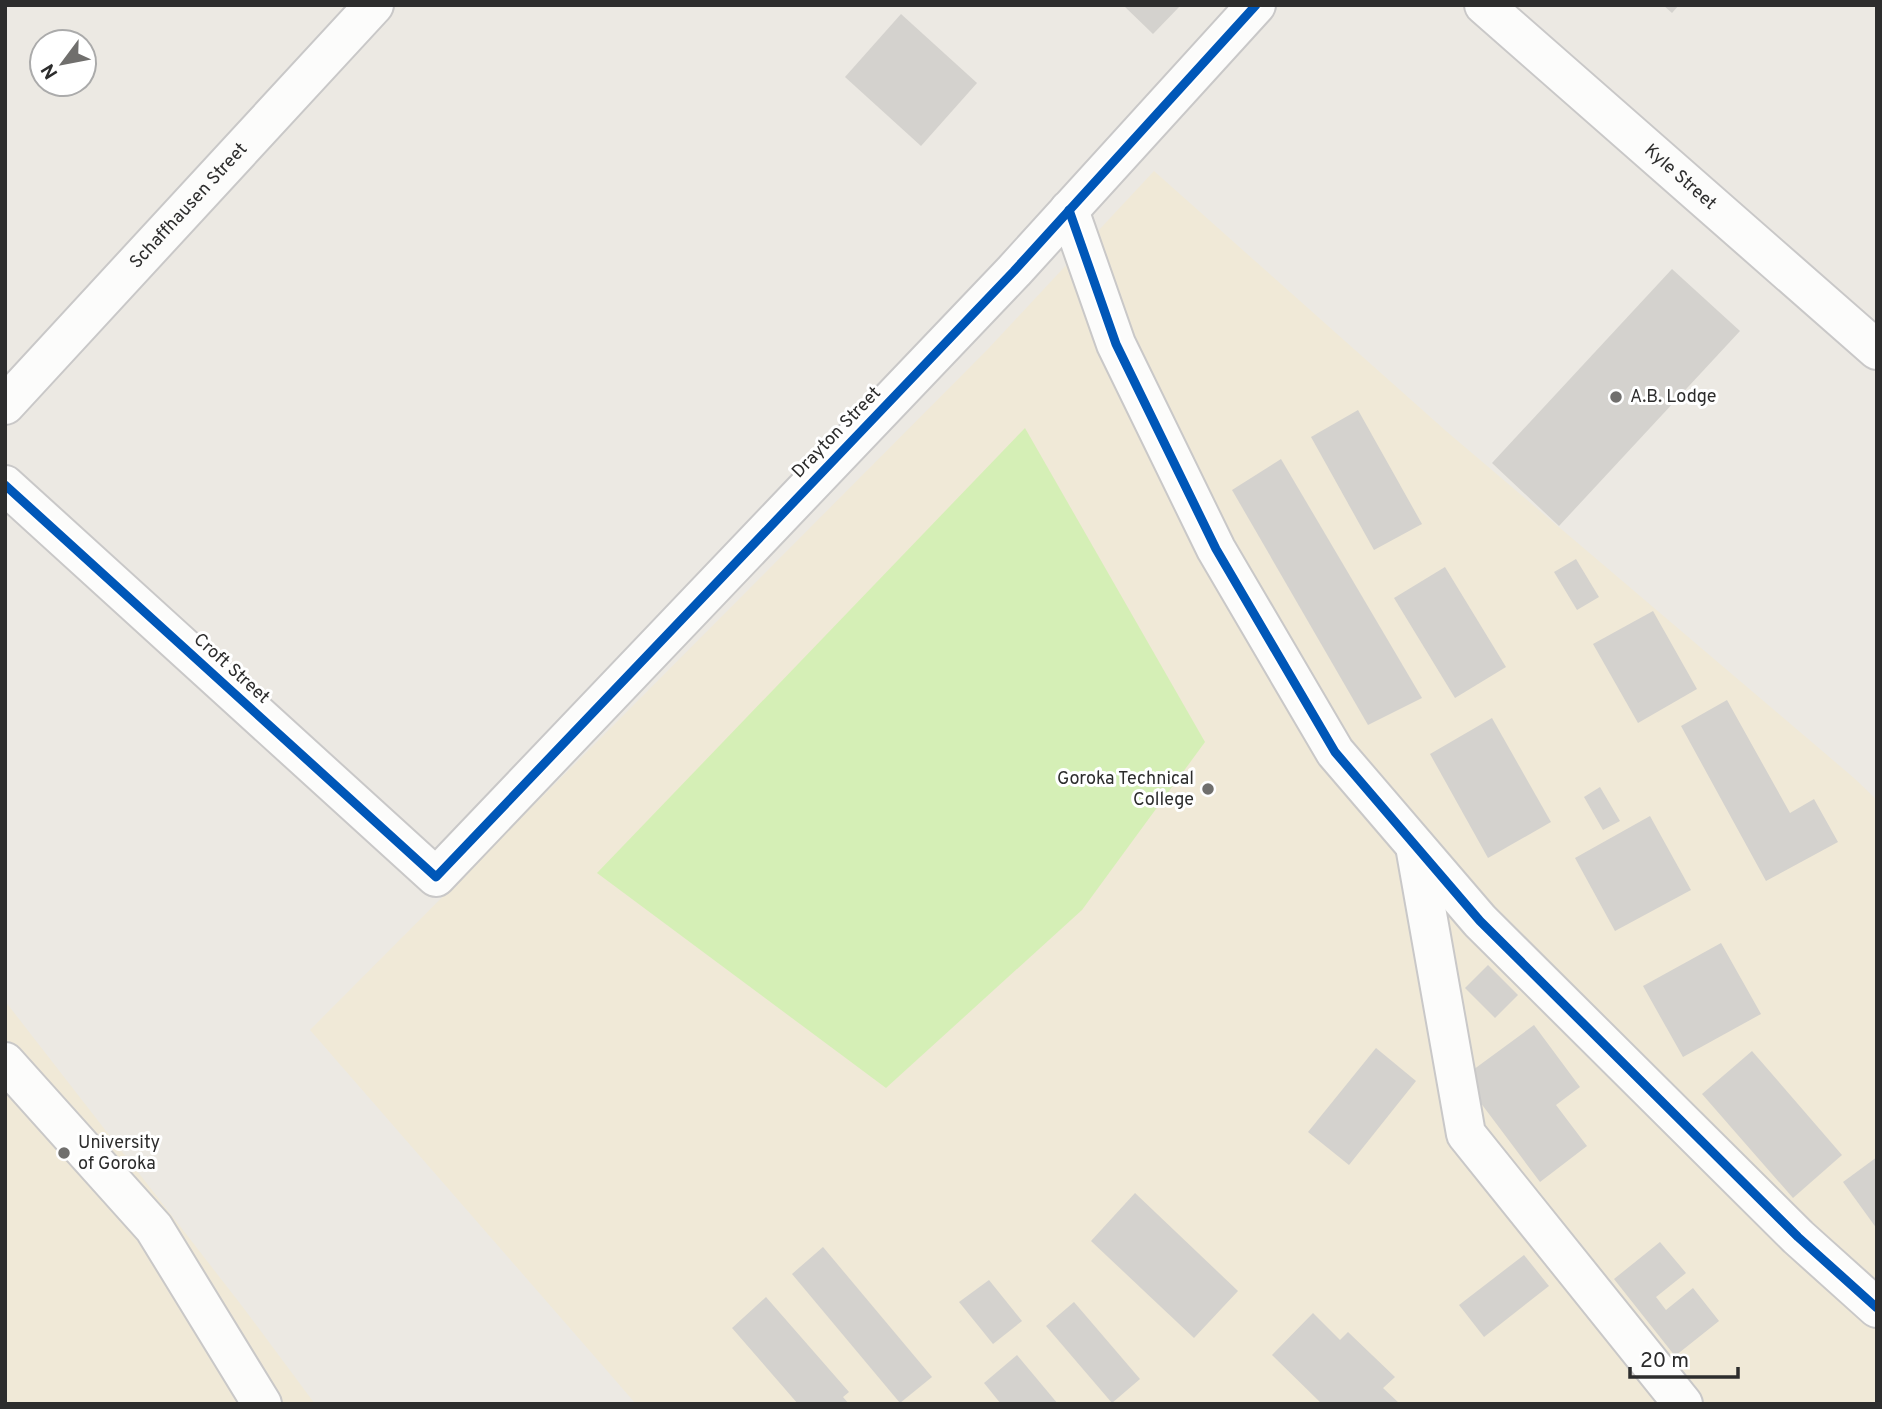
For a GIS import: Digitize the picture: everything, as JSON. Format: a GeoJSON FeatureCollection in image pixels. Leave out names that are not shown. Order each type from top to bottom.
{"type":"FeatureCollection","features":[{"type":"Feature","properties":{"kind":"street","name":"Drayton Street"},"geometry":{"type":"LineString","coordinates":[[436,877],[994,291],[1256,5]]}},
{"type":"Feature","properties":{"kind":"street","name":"Kyle Street"},"geometry":{"type":"LineString","coordinates":[[1484,5],[1877,350]]}},
{"type":"Feature","properties":{"kind":"street","name":"Schaffhausen Street"},"geometry":{"type":"LineString","coordinates":[[5,405],[372,6]]}},
{"type":"Feature","properties":{"kind":"street"},"geometry":{"type":"LineString","coordinates":[[1069,210],[1116,344],[1216,549],[1335,752],[1480,921],[1798,1237],[1877,1308]]}},
{"type":"Feature","properties":{"kind":"street","name":"Croft Street"},"geometry":{"type":"LineString","coordinates":[[5,485],[436,877]]}},
{"type":"Feature","properties":{"kind":"street"},"geometry":{"type":"LineString","coordinates":[[1415,845],[1466,1134],[1683,1404]]}},
{"type":"Feature","properties":{"kind":"street"},"geometry":{"type":"LineString","coordinates":[[5,1062],[154,1228],[262,1404]]}},
{"type":"Feature","properties":{"kind":"shaded area","name":"Goroka Technical College"},"geometry":{"type":"Polygon","coordinates":[[[1154,171],[1446,431],[1877,800],[1877,1404],[636,1404],[310,1030],[987,350],[1154,171]]]}},
{"type":"Feature","properties":{"kind":"shaded area","name":"University of Goroka"},"geometry":{"type":"Polygon","coordinates":[[[5,1001],[242,1306],[315,1404],[5,1404],[5,1001]]]}},
{"type":"Feature","properties":{"kind":"green space"},"geometry":{"type":"Polygon","coordinates":[[[1025,428],[1205,742],[1082,910],[886,1088],[597,873],[1025,428]]]}},
{"type":"Feature","properties":{"kind":"building"},"geometry":{"type":"Polygon","coordinates":[[[1123,5],[1181,5],[1153,34],[1123,5]]]}},
{"type":"Feature","properties":{"kind":"building"},"geometry":{"type":"Polygon","coordinates":[[[1663,5],[1679,5],[1672,13],[1663,5]]]}},
{"type":"Feature","properties":{"kind":"building"},"geometry":{"type":"Polygon","coordinates":[[[901,14],[977,83],[921,146],[845,77],[901,14]]]}},
{"type":"Feature","properties":{"kind":"building","name":"A.B. Lodge"},"geometry":{"type":"Polygon","coordinates":[[[1672,269],[1740,331],[1559,526],[1492,463],[1672,269]]]}},
{"type":"Feature","properties":{"kind":"building"},"geometry":{"type":"Polygon","coordinates":[[[1358,410],[1422,524],[1374,550],[1311,437],[1358,410]]]}},
{"type":"Feature","properties":{"kind":"building"},"geometry":{"type":"Polygon","coordinates":[[[1281,459],[1422,698],[1368,725],[1232,490],[1281,459]]]}},
{"type":"Feature","properties":{"kind":"building"},"geometry":{"type":"Polygon","coordinates":[[[1576,559],[1599,597],[1577,610],[1554,572],[1576,559]]]}},
{"type":"Feature","properties":{"kind":"building"},"geometry":{"type":"Polygon","coordinates":[[[1445,567],[1506,667],[1455,698],[1394,598],[1445,567]]]}},
{"type":"Feature","properties":{"kind":"building"},"geometry":{"type":"Polygon","coordinates":[[[1653,611],[1697,689],[1638,723],[1593,644],[1653,611]]]}},
{"type":"Feature","properties":{"kind":"building"},"geometry":{"type":"Polygon","coordinates":[[[1727,700],[1790,813],[1814,799],[1838,842],[1766,881],[1681,726],[1727,700]]]}},
{"type":"Feature","properties":{"kind":"building"},"geometry":{"type":"Polygon","coordinates":[[[1492,718],[1551,822],[1488,858],[1430,754],[1492,718]]]}},
{"type":"Feature","properties":{"kind":"building"},"geometry":{"type":"Polygon","coordinates":[[[1600,787],[1620,821],[1603,830],[1584,797],[1600,787]]]}},
{"type":"Feature","properties":{"kind":"building"},"geometry":{"type":"Polygon","coordinates":[[[1650,816],[1691,890],[1615,931],[1575,858],[1650,816]]]}},
{"type":"Feature","properties":{"kind":"building"},"geometry":{"type":"Polygon","coordinates":[[[1721,943],[1761,1014],[1683,1057],[1643,986],[1721,943]]]}},
{"type":"Feature","properties":{"kind":"building"},"geometry":{"type":"Polygon","coordinates":[[[1488,965],[1518,995],[1495,1018],[1465,988],[1488,965]]]}},
{"type":"Feature","properties":{"kind":"building"},"geometry":{"type":"Polygon","coordinates":[[[1534,1025],[1580,1087],[1556,1105],[1587,1146],[1540,1182],[1462,1078],[1534,1025]]]}},
{"type":"Feature","properties":{"kind":"building"},"geometry":{"type":"Polygon","coordinates":[[[1376,1048],[1416,1081],[1349,1165],[1308,1132],[1376,1048]]]}},
{"type":"Feature","properties":{"kind":"building"},"geometry":{"type":"Polygon","coordinates":[[[1752,1051],[1842,1155],[1793,1198],[1702,1094],[1752,1051]]]}},
{"type":"Feature","properties":{"kind":"building"},"geometry":{"type":"Polygon","coordinates":[[[1877,1157],[1877,1229],[1843,1182],[1877,1157]]]}},
{"type":"Feature","properties":{"kind":"building"},"geometry":{"type":"Polygon","coordinates":[[[1135,1193],[1238,1291],[1194,1338],[1091,1241],[1135,1193]]]}},
{"type":"Feature","properties":{"kind":"building"},"geometry":{"type":"Polygon","coordinates":[[[1660,1242],[1686,1273],[1656,1297],[1666,1310],[1693,1288],[1719,1321],[1675,1356],[1614,1279],[1660,1242]]]}},
{"type":"Feature","properties":{"kind":"building"},"geometry":{"type":"Polygon","coordinates":[[[823,1247],[932,1377],[900,1403],[792,1274],[823,1247]]]}},
{"type":"Feature","properties":{"kind":"building"},"geometry":{"type":"Polygon","coordinates":[[[1524,1255],[1549,1286],[1484,1337],[1459,1305],[1524,1255]]]}},
{"type":"Feature","properties":{"kind":"building"},"geometry":{"type":"Polygon","coordinates":[[[989,1280],[1022,1321],[993,1344],[959,1302],[989,1280]]]}},
{"type":"Feature","properties":{"kind":"building"},"geometry":{"type":"Polygon","coordinates":[[[766,1297],[849,1392],[843,1397],[849,1404],[798,1404],[732,1328],[766,1297]]]}},
{"type":"Feature","properties":{"kind":"building"},"geometry":{"type":"Polygon","coordinates":[[[1074,1302],[1140,1379],[1112,1403],[1046,1326],[1074,1302]]]}},
{"type":"Feature","properties":{"kind":"building"},"geometry":{"type":"Polygon","coordinates":[[[1313,1313],[1340,1340],[1348,1332],[1395,1377],[1383,1388],[1400,1404],[1322,1404],[1272,1355],[1313,1313]]]}},
{"type":"Feature","properties":{"kind":"building"},"geometry":{"type":"Polygon","coordinates":[[[1017,1355],[1058,1404],[1001,1404],[984,1383],[1017,1355]]]}},
{"type":"Feature","properties":{"kind":"cycle path"},"geometry":{"type":"LineString","coordinates":[[5,485],[436,877],[1014,271],[1256,5]]}},
{"type":"Feature","properties":{"kind":"cycle path"},"geometry":{"type":"LineString","coordinates":[[1069,210],[1116,344],[1216,549],[1335,752],[1480,921],[1798,1237],[1877,1308]]}},
{"type":"Feature","properties":{"kind":"place","name":"A.B. Lodge"},"geometry":{"type":"Point","coordinates":[1616,397]}},
{"type":"Feature","properties":{"kind":"place","name":"Goroka Technical College"},"geometry":{"type":"Point","coordinates":[1208,789]}},
{"type":"Feature","properties":{"kind":"place","name":"University of Goroka"},"geometry":{"type":"Point","coordinates":[64,1153]}}]}
